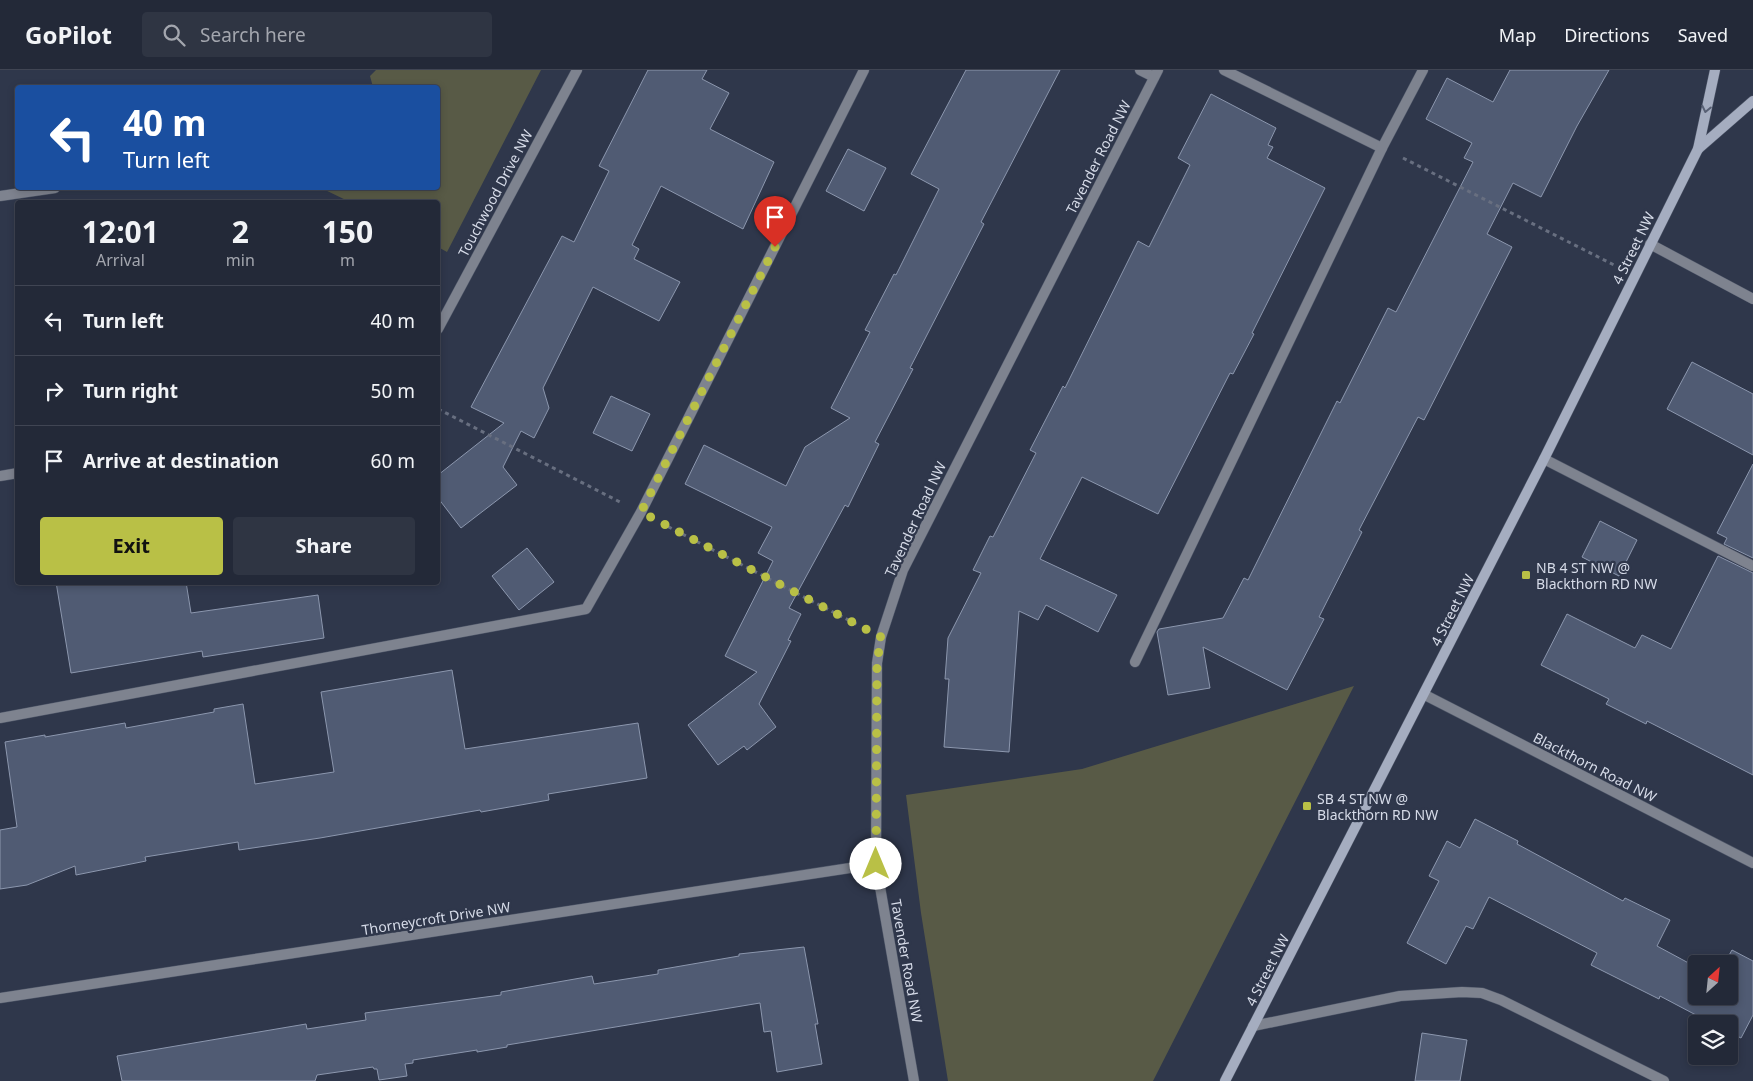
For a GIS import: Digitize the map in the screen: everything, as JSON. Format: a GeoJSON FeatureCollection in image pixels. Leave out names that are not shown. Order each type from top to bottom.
{"type":"FeatureCollection","features":[{"type":"Feature","properties":{"kind":"main road","name":"4 Street NW"},"geometry":{"type":"LineString","coordinates":[[1225,1081],[1544,459],[1698,149],[1714,70]]}},
{"type":"Feature","properties":{"kind":"main road","name":"4 Street NW"},"geometry":{"type":"LineString","coordinates":[[1698,149],[1753,101]]}},
{"type":"Feature","properties":{"kind":"street","name":"Touchwood Drive NW"},"geometry":{"type":"LineString","coordinates":[[440,325],[577,70]]}},
{"type":"Feature","properties":{"kind":"street"},"geometry":{"type":"LineString","coordinates":[[0,718],[586,609],[641,512],[864,70]]}},
{"type":"Feature","properties":{"kind":"street"},"geometry":{"type":"LineString","coordinates":[[1140,70],[1156,74]]}},
{"type":"Feature","properties":{"kind":"street"},"geometry":{"type":"LineString","coordinates":[[1224,70],[1382,148]]}},
{"type":"Feature","properties":{"kind":"street"},"geometry":{"type":"LineString","coordinates":[[1134,662],[1382,148],[1423,70]]}},
{"type":"Feature","properties":{"kind":"street","name":"Tavender Road NW"},"geometry":{"type":"LineString","coordinates":[[912,1081],[876,864],[877,663],[881,637],[908,561],[1156,74]]}},
{"type":"Feature","properties":{"kind":"street"},"geometry":{"type":"LineString","coordinates":[[0,196],[41,190]]}},
{"type":"Feature","properties":{"kind":"street"},"geometry":{"type":"LineString","coordinates":[[1650,244],[1753,299]]}},
{"type":"Feature","properties":{"kind":"street"},"geometry":{"type":"LineString","coordinates":[[1544,459],[1753,566]]}},
{"type":"Feature","properties":{"kind":"street"},"geometry":{"type":"LineString","coordinates":[[0,476],[15,474]]}},
{"type":"Feature","properties":{"kind":"street","name":"Blackthorn Road NW"},"geometry":{"type":"LineString","coordinates":[[1424,695],[1753,863]]}},
{"type":"Feature","properties":{"kind":"street","name":"Thorneycroft Drive NW"},"geometry":{"type":"LineString","coordinates":[[0,998],[876,864]]}},
{"type":"Feature","properties":{"kind":"street"},"geometry":{"type":"LineString","coordinates":[[1253,1026],[1400,996],[1462,992],[1482,993],[1501,1000],[1664,1081]]}},
{"type":"Feature","properties":{"kind":"path"},"geometry":{"type":"LineString","coordinates":[[1382,148],[1634,276]]}},
{"type":"Feature","properties":{"kind":"path"},"geometry":{"type":"LineString","coordinates":[[440,410],[881,637]]}},
{"type":"Feature","properties":{"kind":"green space"},"geometry":{"type":"Polygon","coordinates":[[[376,70],[541,70],[447,252],[440,248],[440,200],[346,200],[325,190],[440,190],[440,85],[372,85],[370,76],[376,70]]]}},
{"type":"Feature","properties":{"kind":"green space"},"geometry":{"type":"Polygon","coordinates":[[[1354,686],[1153,1081],[948,1081],[921,913],[906,795],[1082,769],[1354,686]]]}},
{"type":"Feature","properties":{"kind":"building"},"geometry":{"type":"Polygon","coordinates":[[[648,70],[707,70],[702,79],[729,93],[710,129],[774,162],[743,229],[661,186],[632,245],[639,249],[634,259],[680,282],[659,321],[593,287],[543,388],[549,408],[534,438],[521,431],[503,467],[517,485],[461,528],[440,501],[440,473],[504,423],[471,407],[562,236],[574,242],[609,171],[599,166],[648,70]]]}},
{"type":"Feature","properties":{"kind":"building"},"geometry":{"type":"Polygon","coordinates":[[[966,70],[1060,70],[981,222],[984,224],[910,368],[913,369],[875,442],[879,444],[848,507],[845,505],[789,608],[801,614],[788,640],[791,641],[759,704],[776,727],[747,750],[744,746],[718,765],[688,725],[757,672],[725,656],[773,561],[758,553],[772,527],[685,484],[704,445],[786,486],[805,447],[850,418],[831,408],[870,332],[865,330],[894,274],[896,275],[939,189],[911,174],[966,70]]]}},
{"type":"Feature","properties":{"kind":"building"},"geometry":{"type":"Polygon","coordinates":[[[1510,70],[1609,70],[1577,126],[1541,197],[1513,183],[1487,234],[1512,247],[1424,420],[1418,417],[1359,530],[1362,532],[1319,617],[1324,619],[1287,690],[1203,647],[1210,688],[1168,695],[1157,632],[1159,629],[1223,618],[1244,578],[1248,580],[1337,401],[1340,403],[1388,308],[1396,312],[1473,162],[1464,158],[1472,143],[1426,119],[1447,78],[1493,102],[1510,70]]]}},
{"type":"Feature","properties":{"kind":"building"},"geometry":{"type":"Polygon","coordinates":[[[1211,94],[1276,128],[1268,145],[1273,147],[1267,158],[1325,188],[1252,333],[1254,334],[1233,374],[1230,373],[1158,514],[1082,477],[1040,559],[1117,595],[1098,632],[1046,605],[1038,620],[1019,611],[1009,752],[944,747],[949,679],[945,679],[948,638],[981,573],[973,570],[990,536],[993,537],[1036,453],[1030,450],[1063,386],[1065,388],[1138,241],[1149,247],[1190,165],[1178,158],[1211,94]]]}},
{"type":"Feature","properties":{"kind":"building"},"geometry":{"type":"Polygon","coordinates":[[[848,149],[886,168],[864,211],[826,191],[848,149]]]}},
{"type":"Feature","properties":{"kind":"building"},"geometry":{"type":"Polygon","coordinates":[[[1692,362],[1753,394],[1753,455],[1667,409],[1692,362]]]}},
{"type":"Feature","properties":{"kind":"building"},"geometry":{"type":"Polygon","coordinates":[[[611,396],[650,414],[632,451],[593,433],[611,396]]]}},
{"type":"Feature","properties":{"kind":"building"},"geometry":{"type":"Polygon","coordinates":[[[1753,464],[1753,558],[1724,544],[1727,538],[1717,533],[1753,464]]]}},
{"type":"Feature","properties":{"kind":"building"},"geometry":{"type":"Polygon","coordinates":[[[1600,521],[1637,540],[1619,576],[1582,557],[1600,521]]]}},
{"type":"Feature","properties":{"kind":"building"},"geometry":{"type":"Polygon","coordinates":[[[527,548],[554,582],[519,610],[492,576],[527,548]]]}},
{"type":"Feature","properties":{"kind":"building"},"geometry":{"type":"Polygon","coordinates":[[[1718,556],[1753,573],[1753,775],[1647,721],[1646,724],[1606,704],[1609,699],[1541,665],[1567,614],[1635,648],[1642,635],[1671,649],[1718,556]]]}},
{"type":"Feature","properties":{"kind":"building"},"geometry":{"type":"Polygon","coordinates":[[[56,585],[186,585],[191,613],[318,595],[324,638],[203,657],[202,651],[71,673],[56,585]]]}},
{"type":"Feature","properties":{"kind":"building"},"geometry":{"type":"Polygon","coordinates":[[[452,670],[465,749],[638,723],[647,778],[548,794],[549,800],[320,838],[239,850],[238,842],[145,857],[146,861],[76,875],[75,866],[27,885],[0,889],[0,830],[17,827],[5,742],[125,723],[126,728],[214,712],[214,709],[243,704],[255,784],[334,772],[321,692],[452,670]]]}},
{"type":"Feature","properties":{"kind":"building"},"geometry":{"type":"Polygon","coordinates":[[[1475,819],[1518,841],[1517,844],[1623,901],[1625,898],[1670,920],[1657,946],[1688,963],[1688,1005],[1738,1005],[1738,955],[1729,955],[1732,950],[1753,961],[1753,1015],[1741,1038],[1738,1036],[1738,1015],[1696,1015],[1660,996],[1659,999],[1591,965],[1597,953],[1489,897],[1473,929],[1466,926],[1446,964],[1407,943],[1439,881],[1429,876],[1447,841],[1460,848],[1475,819]]]}},
{"type":"Feature","properties":{"kind":"building"},"geometry":{"type":"Polygon","coordinates":[[[804,947],[818,1024],[815,1024],[822,1064],[777,1072],[771,1031],[764,1032],[760,1003],[507,1045],[507,1047],[477,1052],[477,1050],[413,1060],[413,1063],[405,1064],[407,1076],[379,1080],[377,1069],[373,1067],[317,1075],[315,1081],[122,1081],[117,1056],[306,1024],[307,1029],[366,1020],[365,1013],[501,995],[501,992],[592,976],[594,984],[658,974],[658,970],[739,956],[739,954],[804,947]]]}},
{"type":"Feature","properties":{"kind":"building"},"geometry":{"type":"Polygon","coordinates":[[[1422,1033],[1467,1040],[1460,1081],[1415,1081],[1422,1033]]]}},
{"type":"Feature","properties":{"kind":"place","name":"NB 4 ST NW @ Blackthorn RD NW"},"geometry":{"type":"Point","coordinates":[1526,575]}},
{"type":"Feature","properties":{"kind":"place","name":"SB 4 ST NW @ Blackthorn RD NW"},"geometry":{"type":"Point","coordinates":[1307,806]}},
{"type":"Feature","properties":{"kind":"route"},"geometry":{"type":"LineString","coordinates":[[775,247],[641,512],[881,637],[877,663],[876,864]]}}]}
